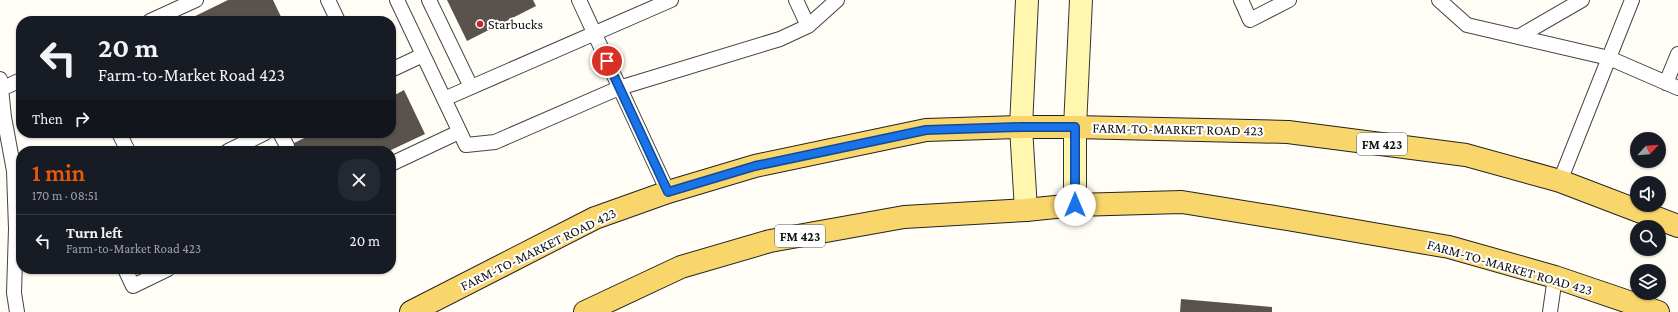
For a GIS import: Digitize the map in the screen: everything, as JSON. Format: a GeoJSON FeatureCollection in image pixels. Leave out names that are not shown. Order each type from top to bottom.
{"type":"FeatureCollection","features":[{"type":"Feature","properties":{"kind":"main road"},"geometry":{"type":"LineString","coordinates":[[1026,210],[1021,127],[1027,0]]}},
{"type":"Feature","properties":{"kind":"main road"},"geometry":{"type":"LineString","coordinates":[[1075,205],[1075,127],[1081,0]]}},
{"type":"Feature","properties":{"kind":"main road","name":"FARM-TO-MARKET ROAD 423"},"geometry":{"type":"LineString","coordinates":[[411,312],[595,218],[668,192],[755,166],[926,130],[1075,127],[1288,132],[1466,155],[1560,182],[1678,226]]}},
{"type":"Feature","properties":{"kind":"main road","name":"FARM-TO-MARKET ROAD 423"},"geometry":{"type":"LineString","coordinates":[[585,312],[681,267],[770,241],[904,217],[1026,210],[1075,205],[1182,202],[1449,247],[1556,277],[1658,312]]}},
{"type":"Feature","properties":{"kind":"lane"},"geometry":{"type":"LineString","coordinates":[[161,16],[196,0]]}},
{"type":"Feature","properties":{"kind":"lane"},"geometry":{"type":"LineString","coordinates":[[328,0],[336,16]]}},
{"type":"Feature","properties":{"kind":"lane"},"geometry":{"type":"LineString","coordinates":[[397,0],[466,145],[495,142],[619,88],[780,39],[808,26],[837,0]]}},
{"type":"Feature","properties":{"kind":"lane"},"geometry":{"type":"LineString","coordinates":[[429,0],[471,88]]}},
{"type":"Feature","properties":{"kind":"lane"},"geometry":{"type":"LineString","coordinates":[[579,0],[668,192]]}},
{"type":"Feature","properties":{"kind":"lane"},"geometry":{"type":"LineString","coordinates":[[444,99],[670,0]]}},
{"type":"Feature","properties":{"kind":"lane"},"geometry":{"type":"LineString","coordinates":[[796,0],[808,26]]}},
{"type":"Feature","properties":{"kind":"lane"},"geometry":{"type":"LineString","coordinates":[[1241,0],[1250,20],[1289,0]]}},
{"type":"Feature","properties":{"kind":"lane"},"geometry":{"type":"LineString","coordinates":[[1439,0],[1467,25],[1609,58],[1672,85],[1678,54]]}},
{"type":"Feature","properties":{"kind":"lane"},"geometry":{"type":"LineString","coordinates":[[1518,37],[1582,0]]}},
{"type":"Feature","properties":{"kind":"lane"},"geometry":{"type":"LineString","coordinates":[[1560,182],[1632,0]]}},
{"type":"Feature","properties":{"kind":"lane"},"geometry":{"type":"LineString","coordinates":[[396,68],[423,55]]}},
{"type":"Feature","properties":{"kind":"lane"},"geometry":{"type":"LineString","coordinates":[[16,81],[1,84],[2,116],[14,172],[16,195]]}},
{"type":"Feature","properties":{"kind":"lane"},"geometry":{"type":"LineString","coordinates":[[396,159],[402,152],[459,132]]}},
{"type":"Feature","properties":{"kind":"lane"},"geometry":{"type":"LineString","coordinates":[[251,146],[259,138]]}},
{"type":"Feature","properties":{"kind":"lane"},"geometry":{"type":"LineString","coordinates":[[283,138],[287,146]]}},
{"type":"Feature","properties":{"kind":"lane"},"geometry":{"type":"LineString","coordinates":[[16,267],[14,293],[17,312]]}},
{"type":"Feature","properties":{"kind":"lane"},"geometry":{"type":"LineString","coordinates":[[127,274],[133,286],[158,274]]}},
{"type":"Feature","properties":{"kind":"lane"},"geometry":{"type":"LineString","coordinates":[[1550,312],[1556,277]]}},
{"type":"Feature","properties":{"kind":"building"},"geometry":{"type":"Polygon","coordinates":[[[228,0],[273,0],[281,16],[195,16],[228,0]]]}},
{"type":"Feature","properties":{"kind":"building","name":"Starbucks"},"geometry":{"type":"Polygon","coordinates":[[[447,0],[533,0],[536,6],[467,41],[447,0]]]}},
{"type":"Feature","properties":{"kind":"building"},"geometry":{"type":"Polygon","coordinates":[[[404,90],[425,134],[396,148],[396,146],[288,146],[304,138],[396,138],[396,94],[404,90]]]}},
{"type":"Feature","properties":{"kind":"building"},"geometry":{"type":"Polygon","coordinates":[[[1181,299],[1272,307],[1272,312],[1180,312],[1181,299]]]}},
{"type":"Feature","properties":{"kind":"place","name":"Starbucks"},"geometry":{"type":"Point","coordinates":[480,24]}},
{"type":"Feature","properties":{"kind":"route"},"geometry":{"type":"LineString","coordinates":[[607,61],[668,192],[755,166],[926,130],[1075,127],[1075,205]]}}]}
